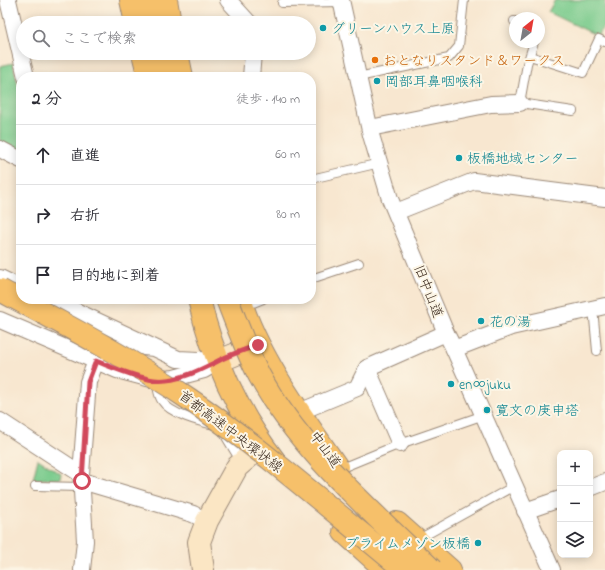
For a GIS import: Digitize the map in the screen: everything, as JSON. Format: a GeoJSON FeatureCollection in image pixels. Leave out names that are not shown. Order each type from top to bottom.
{"type":"FeatureCollection","features":[{"type":"Feature","properties":{"kind":"highway"},"geometry":{"type":"LineString","coordinates":[[131,0],[134,16]]}},
{"type":"Feature","properties":{"kind":"highway"},"geometry":{"type":"LineString","coordinates":[[148,0],[151,16]]}},
{"type":"Feature","properties":{"kind":"highway"},"geometry":{"type":"LineString","coordinates":[[157,0],[160,16]]}},
{"type":"Feature","properties":{"kind":"highway"},"geometry":{"type":"LineString","coordinates":[[166,0],[169,16]]}},
{"type":"Feature","properties":{"kind":"highway"},"geometry":{"type":"LineString","coordinates":[[145,60],[148,72]]}},
{"type":"Feature","properties":{"kind":"highway"},"geometry":{"type":"LineString","coordinates":[[162,60],[165,72]]}},
{"type":"Feature","properties":{"kind":"highway"},"geometry":{"type":"LineString","coordinates":[[170,60],[173,72]]}},
{"type":"Feature","properties":{"kind":"highway"},"geometry":{"type":"LineString","coordinates":[[178,60],[181,72]]}},
{"type":"Feature","properties":{"kind":"highway"},"geometry":{"type":"LineString","coordinates":[[0,283],[16,291]]}},
{"type":"Feature","properties":{"kind":"highway","name":"首都高速中央環状線"},"geometry":{"type":"LineString","coordinates":[[0,290],[16,299]]}},
{"type":"Feature","properties":{"kind":"highway","name":"首都高速中央環状線"},"geometry":{"type":"LineString","coordinates":[[26,304],[126,359],[188,398],[272,460],[405,570]]}},
{"type":"Feature","properties":{"kind":"highway","name":"首都高速中央環状線"},"geometry":{"type":"LineString","coordinates":[[39,304],[132,354],[192,393],[274,455],[412,570]]}},
{"type":"Feature","properties":{"kind":"highway"},"geometry":{"type":"LineString","coordinates":[[201,304],[219,361],[242,410],[268,452],[303,496],[386,570]]}},
{"type":"Feature","properties":{"kind":"highway"},"geometry":{"type":"LineString","coordinates":[[237,304],[243,341],[260,375],[281,410],[311,449],[434,570]]}},
{"type":"Feature","properties":{"kind":"highway","name":"中山道"},"geometry":{"type":"LineString","coordinates":[[238,304],[258,345],[299,412],[339,469],[450,570]]}},
{"type":"Feature","properties":{"kind":"street"},"geometry":{"type":"LineString","coordinates":[[8,0],[16,34]]}},
{"type":"Feature","properties":{"kind":"street"},"geometry":{"type":"LineString","coordinates":[[228,0],[243,16]]}},
{"type":"Feature","properties":{"kind":"street","name":"旧中山道"},"geometry":{"type":"LineString","coordinates":[[342,1],[370,128],[396,212],[446,333],[484,415],[552,570]]}},
{"type":"Feature","properties":{"kind":"street"},"geometry":{"type":"LineString","coordinates":[[22,60],[25,72]]}},
{"type":"Feature","properties":{"kind":"street"},"geometry":{"type":"LineString","coordinates":[[251,72],[252,60]]}},
{"type":"Feature","properties":{"kind":"street"},"geometry":{"type":"LineString","coordinates":[[370,128],[491,104],[520,103]]}},
{"type":"Feature","properties":{"kind":"street"},"geometry":{"type":"LineString","coordinates":[[0,149],[16,157]]}},
{"type":"Feature","properties":{"kind":"street"},"geometry":{"type":"LineString","coordinates":[[396,212],[474,181],[605,198]]}},
{"type":"Feature","properties":{"kind":"street"},"geometry":{"type":"LineString","coordinates":[[0,278],[16,286]]}},
{"type":"Feature","properties":{"kind":"street"},"geometry":{"type":"LineString","coordinates":[[31,333],[46,304]]}},
{"type":"Feature","properties":{"kind":"street"},"geometry":{"type":"LineString","coordinates":[[60,304],[178,359],[219,361]]}},
{"type":"Feature","properties":{"kind":"street"},"geometry":{"type":"LineString","coordinates":[[454,348],[512,327],[599,307]]}},
{"type":"Feature","properties":{"kind":"street"},"geometry":{"type":"LineString","coordinates":[[0,320],[117,370],[155,380],[174,378],[204,370],[219,361],[258,345]]}},
{"type":"Feature","properties":{"kind":"street"},"geometry":{"type":"LineString","coordinates":[[299,412],[357,388],[367,368],[446,333]]}},
{"type":"Feature","properties":{"kind":"street"},"geometry":{"type":"LineString","coordinates":[[82,570],[86,541],[82,481],[88,382],[96,361]]}},
{"type":"Feature","properties":{"kind":"street"},"geometry":{"type":"LineString","coordinates":[[367,368],[400,444]]}},
{"type":"Feature","properties":{"kind":"street"},"geometry":{"type":"LineString","coordinates":[[0,421],[82,481],[193,514],[207,521]]}},
{"type":"Feature","properties":{"kind":"street"},"geometry":{"type":"LineString","coordinates":[[203,570],[199,542],[207,521],[241,462],[252,454],[268,452]]}},
{"type":"Feature","properties":{"kind":"street"},"geometry":{"type":"LineString","coordinates":[[593,487],[605,482]]}},
{"type":"Feature","properties":{"kind":"street"},"geometry":{"type":"LineString","coordinates":[[525,511],[557,499]]}},
{"type":"Feature","properties":{"kind":"lane"},"geometry":{"type":"LineString","coordinates":[[358,77],[449,58],[459,46],[464,0]]}},
{"type":"Feature","properties":{"kind":"lane"},"geometry":{"type":"LineString","coordinates":[[282,3],[342,1]]}},
{"type":"Feature","properties":{"kind":"lane"},"geometry":{"type":"LineString","coordinates":[[530,56],[583,73],[599,39],[605,42]]}},
{"type":"Feature","properties":{"kind":"lane"},"geometry":{"type":"LineString","coordinates":[[532,48],[520,103],[573,111]]}},
{"type":"Feature","properties":{"kind":"lane"},"geometry":{"type":"LineString","coordinates":[[316,178],[380,163]]}},
{"type":"Feature","properties":{"kind":"lane"},"geometry":{"type":"LineString","coordinates":[[316,277],[359,263]]}},
{"type":"Feature","properties":{"kind":"lane"},"geometry":{"type":"LineString","coordinates":[[597,351],[599,307]]}},
{"type":"Feature","properties":{"kind":"lane"},"geometry":{"type":"LineString","coordinates":[[59,318],[125,347],[143,351],[165,352]]}},
{"type":"Feature","properties":{"kind":"lane"},"geometry":{"type":"LineString","coordinates":[[155,380],[162,402],[194,421],[219,427],[241,462]]}},
{"type":"Feature","properties":{"kind":"lane"},"geometry":{"type":"LineString","coordinates":[[339,469],[400,444],[484,415]]}},
{"type":"Feature","properties":{"kind":"lane"},"geometry":{"type":"LineString","coordinates":[[35,486],[82,481]]}},
{"type":"Feature","properties":{"kind":"lane"},"geometry":{"type":"LineString","coordinates":[[416,540],[514,486]]}},
{"type":"Feature","properties":{"kind":"green space"},"geometry":{"type":"Polygon","coordinates":[[[555,0],[605,0],[605,24],[598,36],[548,12],[555,0]]]}},
{"type":"Feature","properties":{"kind":"green space"},"geometry":{"type":"Polygon","coordinates":[[[13,63],[16,76],[16,149],[0,141],[0,66],[13,63]]]}},
{"type":"Feature","properties":{"kind":"green space"},"geometry":{"type":"Polygon","coordinates":[[[38,459],[61,474],[60,479],[33,479],[38,459]]]}},
{"type":"Feature","properties":{"kind":"place","name":"グリーンハウス上原"},"geometry":{"type":"Point","coordinates":[323,28]}},
{"type":"Feature","properties":{"kind":"place","name":"おとなりスタンド＆ワークス"},"geometry":{"type":"Point","coordinates":[375,60]}},
{"type":"Feature","properties":{"kind":"place","name":"岡部耳鼻咽喉科"},"geometry":{"type":"Point","coordinates":[377,81]}},
{"type":"Feature","properties":{"kind":"place","name":"板橋地域センター"},"geometry":{"type":"Point","coordinates":[459,158]}},
{"type":"Feature","properties":{"kind":"place","name":"花の湯"},"geometry":{"type":"Point","coordinates":[481,321]}},
{"type":"Feature","properties":{"kind":"place","name":"en∞juku"},"geometry":{"type":"Point","coordinates":[451,384]}},
{"type":"Feature","properties":{"kind":"place","name":"寛文の庚申塔"},"geometry":{"type":"Point","coordinates":[487,410]}},
{"type":"Feature","properties":{"kind":"place","name":"プライムメゾン板橋"},"geometry":{"type":"Point","coordinates":[478,543]}},
{"type":"Feature","properties":{"kind":"route"},"geometry":{"type":"LineString","coordinates":[[82,481],[81,474],[88,382],[96,361],[117,370],[155,380],[174,378],[204,370],[219,361],[258,345]]}}]}
